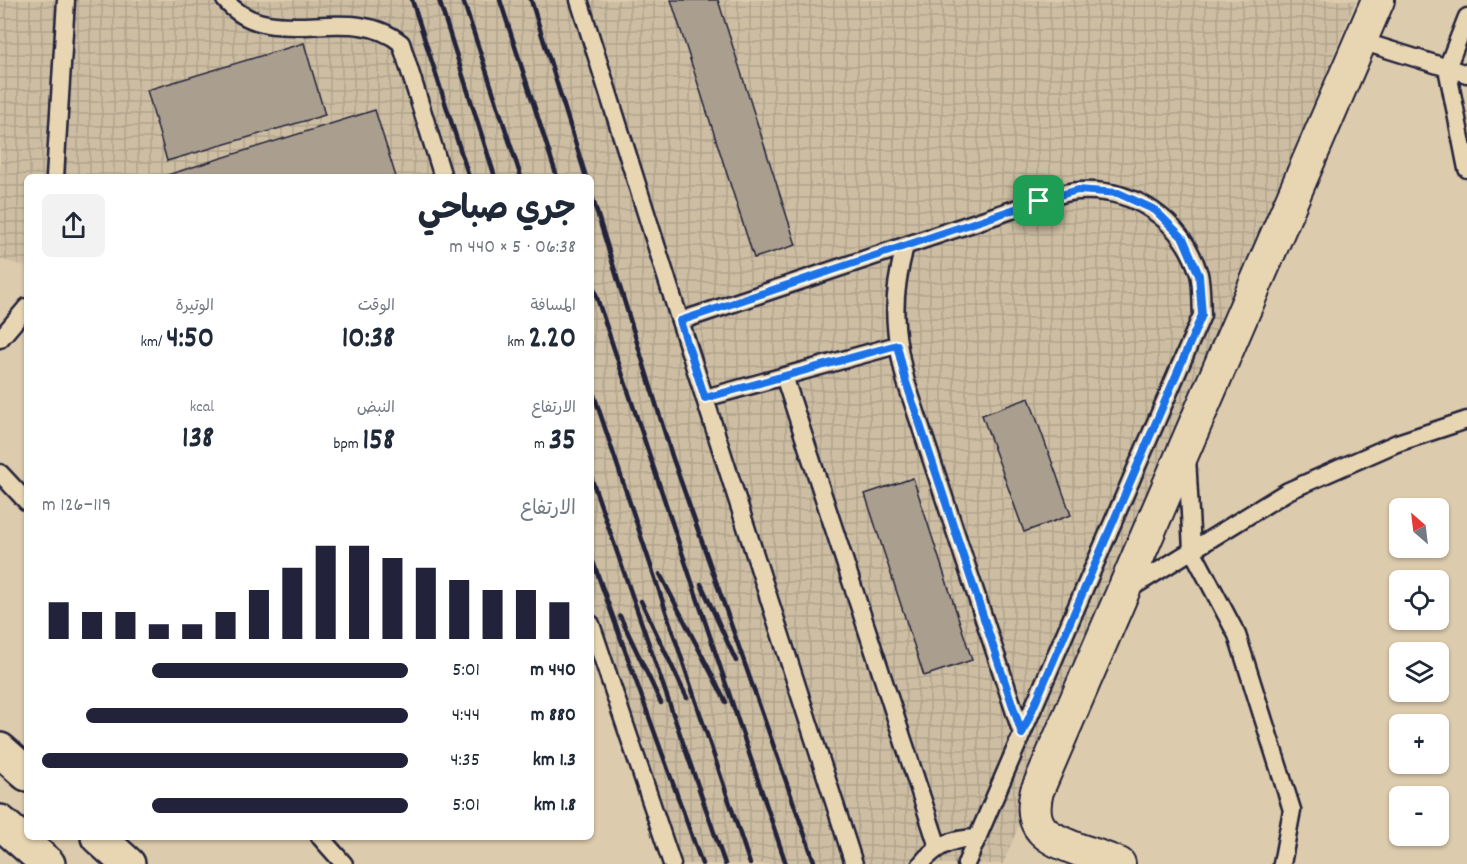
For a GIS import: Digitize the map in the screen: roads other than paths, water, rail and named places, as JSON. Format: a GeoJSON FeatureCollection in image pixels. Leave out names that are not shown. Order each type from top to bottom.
{"type":"FeatureCollection","features":[{"type":"Feature","properties":{"kind":"highway"},"geometry":{"type":"LineString","coordinates":[[0,750],[24,771]]}},
{"type":"Feature","properties":{"kind":"highway"},"geometry":{"type":"LineString","coordinates":[[0,822],[48,864]]}},
{"type":"Feature","properties":{"kind":"highway"},"geometry":{"type":"LineString","coordinates":[[101,840],[128,864]]}},
{"type":"Feature","properties":{"kind":"street"},"geometry":{"type":"LineString","coordinates":[[1119,864],[1052,840],[1038,823],[1034,801],[1037,790],[1378,0]]}},
{"type":"Feature","properties":{"kind":"lane"},"geometry":{"type":"LineString","coordinates":[[55,174],[66,0]]}},
{"type":"Feature","properties":{"kind":"lane"},"geometry":{"type":"LineString","coordinates":[[225,0],[233,9],[247,16],[264,18],[315,9]]}},
{"type":"Feature","properties":{"kind":"lane"},"geometry":{"type":"LineString","coordinates":[[579,0],[854,864]]}},
{"type":"Feature","properties":{"kind":"lane"},"geometry":{"type":"LineString","coordinates":[[375,13],[393,29],[401,43],[442,174]]}},
{"type":"Feature","properties":{"kind":"lane"},"geometry":{"type":"LineString","coordinates":[[1467,17],[1447,68],[1467,169]]}},
{"type":"Feature","properties":{"kind":"lane"},"geometry":{"type":"LineString","coordinates":[[1361,41],[1467,74]]}},
{"type":"Feature","properties":{"kind":"lane"},"geometry":{"type":"LineString","coordinates":[[680,321],[1078,190],[1118,193],[1155,210],[1183,238],[1199,275],[1202,315],[966,864]]}},
{"type":"Feature","properties":{"kind":"lane"},"geometry":{"type":"LineString","coordinates":[[905,246],[895,295],[894,320],[897,345],[906,382],[1022,734]]}},
{"type":"Feature","properties":{"kind":"lane"},"geometry":{"type":"LineString","coordinates":[[0,339],[24,311]]}},
{"type":"Feature","properties":{"kind":"lane"},"geometry":{"type":"LineString","coordinates":[[705,398],[897,345]]}},
{"type":"Feature","properties":{"kind":"lane"},"geometry":{"type":"LineString","coordinates":[[784,376],[938,847]]}},
{"type":"Feature","properties":{"kind":"lane"},"geometry":{"type":"LineString","coordinates":[[1123,593],[1288,491],[1397,442],[1467,420]]}},
{"type":"Feature","properties":{"kind":"lane"},"geometry":{"type":"LineString","coordinates":[[1187,444],[1192,550],[1237,635],[1293,810],[1282,864]]}},
{"type":"Feature","properties":{"kind":"lane"},"geometry":{"type":"LineString","coordinates":[[0,473],[24,499]]}},
{"type":"Feature","properties":{"kind":"lane"},"geometry":{"type":"LineString","coordinates":[[594,633],[672,864]]}},
{"type":"Feature","properties":{"kind":"lane"},"geometry":{"type":"LineString","coordinates":[[921,864],[938,847],[951,841],[978,838]]}},
{"type":"Feature","properties":{"kind":"lane"},"geometry":{"type":"LineString","coordinates":[[323,840],[344,864]]}},
{"type":"Feature","properties":{"kind":"railway"},"geometry":{"type":"LineString","coordinates":[[412,0],[468,174]]}},
{"type":"Feature","properties":{"kind":"railway"},"geometry":{"type":"LineString","coordinates":[[439,0],[494,174]]}},
{"type":"Feature","properties":{"kind":"railway"},"geometry":{"type":"LineString","coordinates":[[463,0],[520,174]]}},
{"type":"Feature","properties":{"kind":"railway"},"geometry":{"type":"LineString","coordinates":[[500,0],[556,174]]}},
{"type":"Feature","properties":{"kind":"railway"},"geometry":{"type":"LineString","coordinates":[[531,0],[585,174]]}},
{"type":"Feature","properties":{"kind":"railway"},"geometry":{"type":"LineString","coordinates":[[594,203],[672,456],[815,864]]}},
{"type":"Feature","properties":{"kind":"railway"},"geometry":{"type":"LineString","coordinates":[[594,289],[786,864]]}},
{"type":"Feature","properties":{"kind":"railway"},"geometry":{"type":"LineString","coordinates":[[594,395],[750,864]]}},
{"type":"Feature","properties":{"kind":"railway"},"geometry":{"type":"LineString","coordinates":[[594,486],[725,864]]}},
{"type":"Feature","properties":{"kind":"railway"},"geometry":{"type":"LineString","coordinates":[[594,564],[702,864]]}},
{"type":"Feature","properties":{"kind":"railway"},"geometry":{"type":"LineString","coordinates":[[660,574],[726,702]]}},
{"type":"Feature","properties":{"kind":"railway"},"geometry":{"type":"LineString","coordinates":[[701,584],[736,661]]}},
{"type":"Feature","properties":{"kind":"railway"},"geometry":{"type":"LineString","coordinates":[[641,601],[687,698]]}},
{"type":"Feature","properties":{"kind":"railway"},"geometry":{"type":"LineString","coordinates":[[620,616],[661,703]]}}]}
